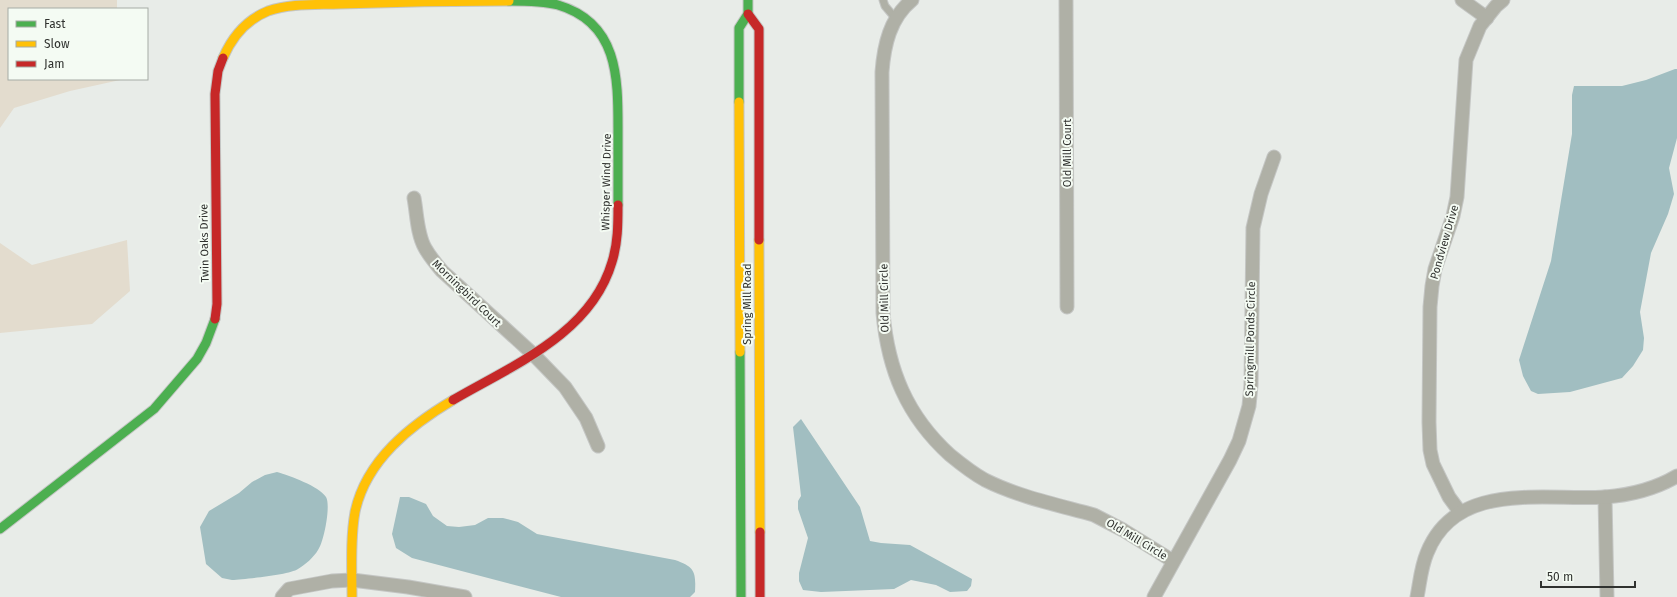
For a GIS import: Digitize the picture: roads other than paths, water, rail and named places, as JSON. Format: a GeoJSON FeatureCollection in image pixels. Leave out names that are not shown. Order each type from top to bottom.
{"type":"FeatureCollection","features":[{"type":"Feature","properties":{"kind":"street","name":"Spring Mill Road"},"geometry":{"type":"LineString","coordinates":[[741,597],[739,28],[748,14],[748,0]]}},
{"type":"Feature","properties":{"kind":"street","name":"Old Mill Circle"},"geometry":{"type":"LineString","coordinates":[[912,0],[896,19],[887,35],[883,50],[882,72],[883,313],[885,335],[891,363],[899,387],[910,408],[924,428],[942,448],[962,465],[984,479],[1006,489],[1094,515],[1109,521],[1173,561]]}},
{"type":"Feature","properties":{"kind":"street","name":"Old Mill Court"},"geometry":{"type":"LineString","coordinates":[[1066,0],[1067,307]]}},
{"type":"Feature","properties":{"kind":"street"},"geometry":{"type":"LineString","coordinates":[[1462,0],[1487,18]]}},
{"type":"Feature","properties":{"kind":"street","name":"Pondview Drive"},"geometry":{"type":"LineString","coordinates":[[1460,512],[1449,497],[1439,478],[1430,450],[1430,307],[1435,269],[1453,216],[1457,197],[1466,60],[1480,26],[1502,0]]}},
{"type":"Feature","properties":{"kind":"street","name":"Twin Oaks Drive"},"geometry":{"type":"LineString","coordinates":[[0,528],[154,409],[197,359],[206,343],[215,318],[217,304],[216,76],[226,48],[234,37],[258,16],[276,8],[384,1],[395,2]]}},
{"type":"Feature","properties":{"kind":"street","name":"Whisper Wind Drive"},"geometry":{"type":"LineString","coordinates":[[352,597],[352,537],[358,499],[365,482],[382,458],[399,438],[426,419],[533,354],[573,325],[596,297],[608,274],[613,259],[618,221],[618,89],[614,59],[600,34],[590,23],[576,13],[554,2],[395,2]]}},
{"type":"Feature","properties":{"kind":"street","name":"Spring Mill Road"},"geometry":{"type":"LineString","coordinates":[[748,14],[759,29],[760,597]]}},
{"type":"Feature","properties":{"kind":"street","name":"Springmill Ponds Circle"},"geometry":{"type":"LineString","coordinates":[[1154,597],[1230,460],[1245,420],[1251,385],[1253,228],[1261,194],[1274,158]]}},
{"type":"Feature","properties":{"kind":"street","name":"Morningbird Court"},"geometry":{"type":"LineString","coordinates":[[414,198],[418,226],[424,247],[431,258],[442,271],[533,354],[572,396],[586,418],[598,446]]}},
{"type":"Feature","properties":{"kind":"street"},"geometry":{"type":"LineString","coordinates":[[1417,597],[1423,563],[1427,551],[1441,529],[1460,512],[1476,505],[1501,499],[1605,497],[1645,491],[1663,484],[1677,476]]}},
{"type":"Feature","properties":{"kind":"street"},"geometry":{"type":"LineString","coordinates":[[1605,497],[1606,597]]}},
{"type":"Feature","properties":{"kind":"street"},"geometry":{"type":"LineString","coordinates":[[282,597],[289,589],[332,581],[352,580],[408,587],[465,597]]}},
{"type":"Feature","properties":{"kind":"lane"},"geometry":{"type":"LineString","coordinates":[[883,0],[885,6],[896,19]]}},
{"type":"Feature","properties":{"kind":"water"},"geometry":{"type":"Polygon","coordinates":[[[1677,69],[1677,138],[1669,168],[1674,194],[1668,214],[1651,253],[1640,312],[1644,338],[1643,350],[1633,366],[1622,378],[1570,392],[1538,394],[1531,391],[1523,376],[1519,360],[1551,261],[1572,134],[1572,95],[1574,86],[1622,86],[1646,80],[1677,69]]]}},
{"type":"Feature","properties":{"kind":"water"},"geometry":{"type":"Polygon","coordinates":[[[801,419],[860,507],[870,541],[910,545],[972,579],[971,586],[967,591],[950,592],[936,585],[911,580],[894,589],[821,592],[803,590],[799,581],[799,573],[808,538],[798,509],[798,501],[801,496],[793,427],[801,419]]]}},
{"type":"Feature","properties":{"kind":"water"},"geometry":{"type":"Polygon","coordinates":[[[277,472],[311,485],[326,497],[328,508],[320,546],[309,561],[293,571],[247,579],[232,580],[222,578],[206,564],[200,527],[209,511],[239,493],[252,482],[265,475],[277,472]]]}},
{"type":"Feature","properties":{"kind":"water"},"geometry":{"type":"Polygon","coordinates":[[[400,497],[409,497],[426,504],[433,516],[447,526],[459,527],[475,525],[488,518],[503,518],[518,522],[537,534],[675,560],[687,565],[693,571],[695,592],[690,597],[561,597],[412,558],[396,548],[392,534],[400,497]]]}}]}
